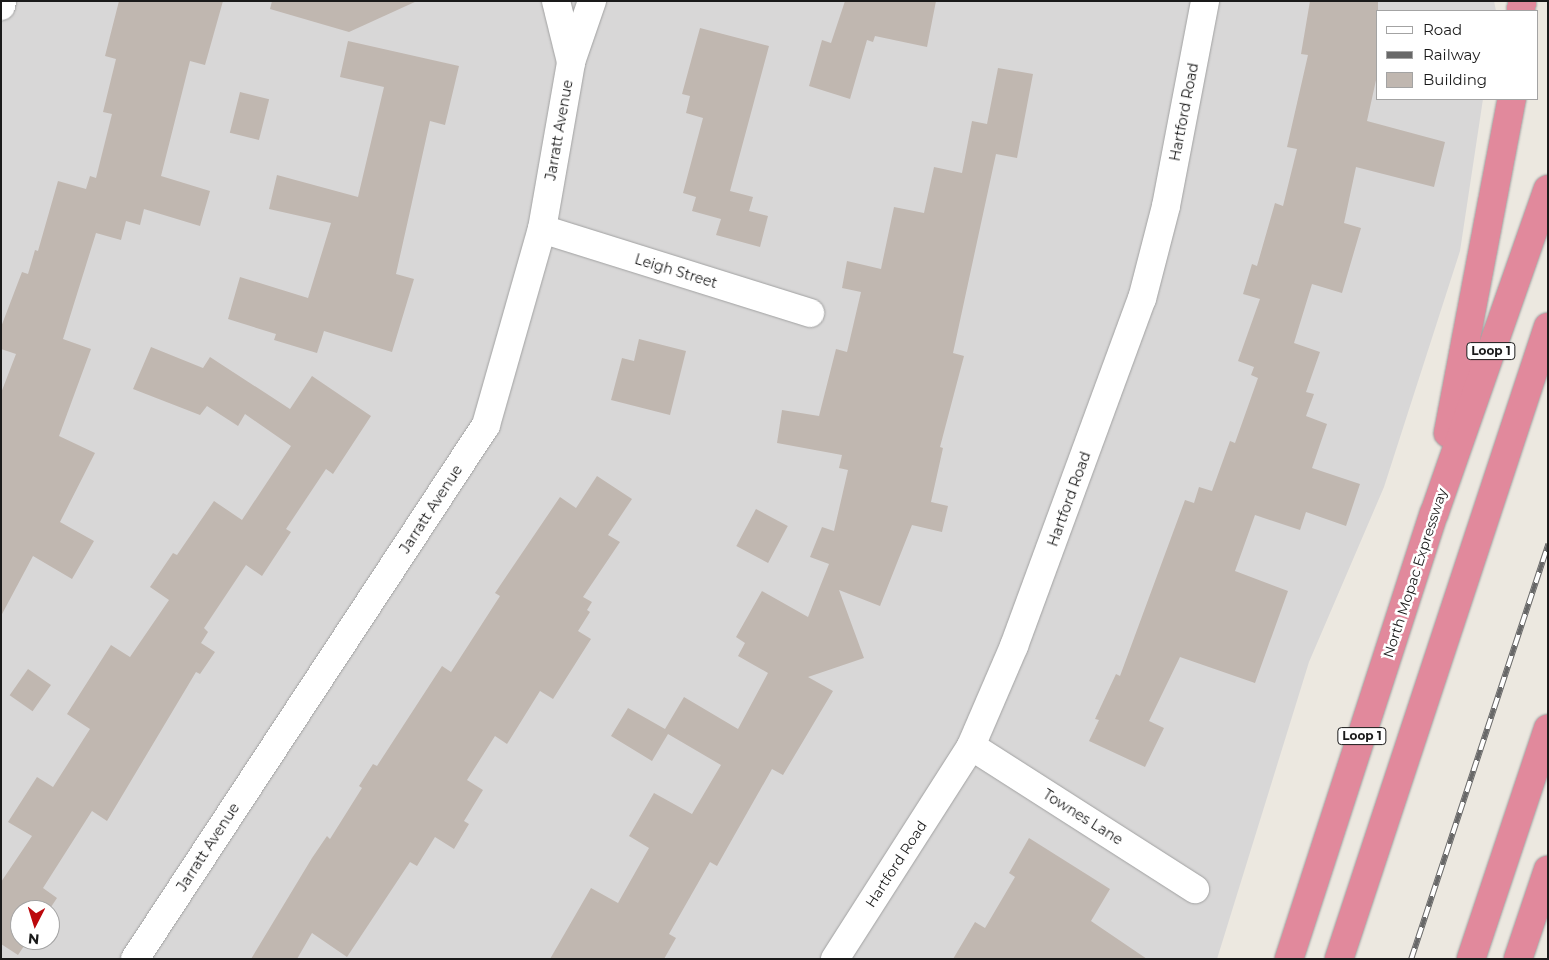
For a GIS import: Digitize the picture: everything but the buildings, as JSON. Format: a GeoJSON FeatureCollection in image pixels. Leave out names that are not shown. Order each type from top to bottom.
{"type":"FeatureCollection","features":[{"type":"Feature","properties":{"kind":"highway"},"geometry":{"type":"LineString","coordinates":[[1434,514],[1478,266],[1505,149],[1512,100]]}},
{"type":"Feature","properties":{"kind":"highway","name":"North Mopac Expressway"},"geometry":{"type":"LineString","coordinates":[[1289,959],[1434,514],[1548,189]]}},
{"type":"Feature","properties":{"kind":"highway"},"geometry":{"type":"LineString","coordinates":[[1339,959],[1548,327]]}},
{"type":"Feature","properties":{"kind":"highway"},"geometry":{"type":"LineString","coordinates":[[1471,959],[1548,729]]}},
{"type":"Feature","properties":{"kind":"highway"},"geometry":{"type":"LineString","coordinates":[[1518,959],[1548,870]]}},
{"type":"Feature","properties":{"kind":"street"},"geometry":{"type":"LineString","coordinates":[[1,6],[2,1]]}},
{"type":"Feature","properties":{"kind":"street"},"geometry":{"type":"LineString","coordinates":[[556,1],[571,62]]}},
{"type":"Feature","properties":{"kind":"street","name":"Jarratt Avenue"},"geometry":{"type":"LineString","coordinates":[[134,959],[486,425],[542,229],[571,62],[592,1]]}},
{"type":"Feature","properties":{"kind":"street","name":"Hartford Road"},"geometry":{"type":"LineString","coordinates":[[835,959],[970,746],[1014,646],[1142,299],[1166,206],[1205,1]]}},
{"type":"Feature","properties":{"kind":"street","name":"Leigh Street"},"geometry":{"type":"LineString","coordinates":[[542,229],[810,312]]}},
{"type":"Feature","properties":{"kind":"street","name":"Townes Lane"},"geometry":{"type":"LineString","coordinates":[[970,746],[1195,889]]}},
{"type":"Feature","properties":{"kind":"shaded area"},"geometry":{"type":"Polygon","coordinates":[[[1,1],[1494,1],[1496,10],[1376,10],[1376,100],[1483,100],[1460,251],[1384,487],[1309,662],[1217,959],[1,959],[1,1]]]}},
{"type":"Feature","properties":{"kind":"railway"},"geometry":{"type":"LineString","coordinates":[[1411,959],[1548,544]]}}]}
